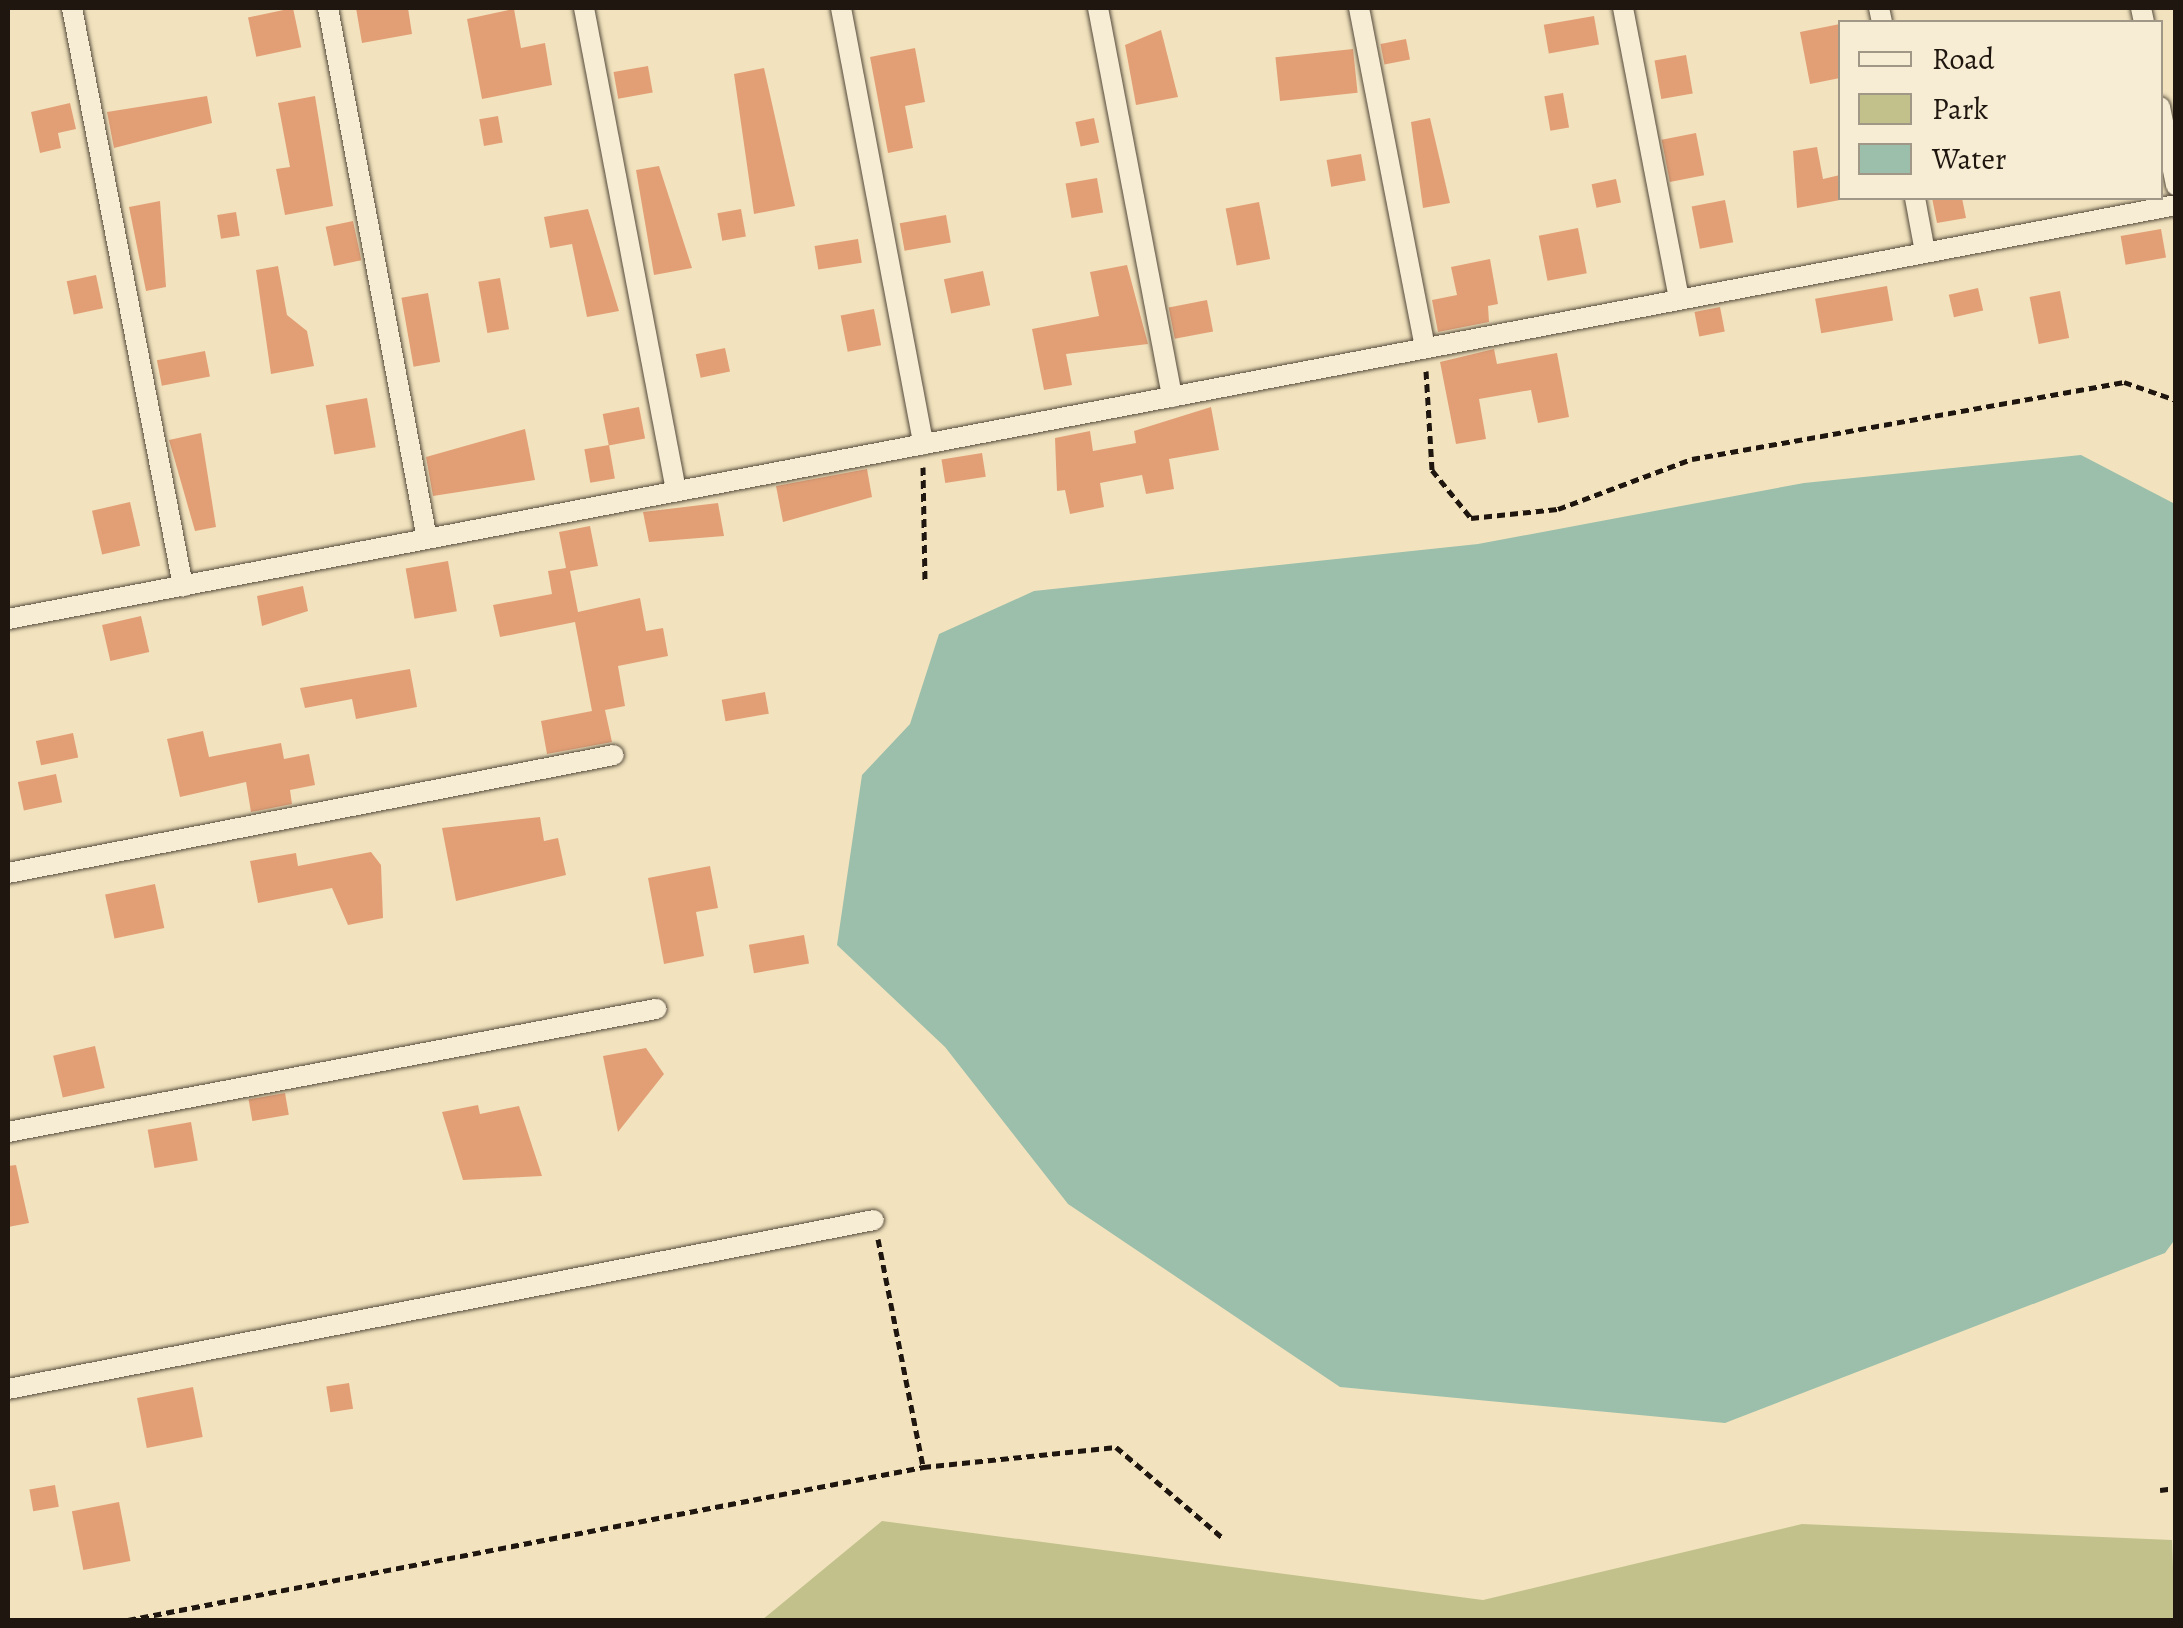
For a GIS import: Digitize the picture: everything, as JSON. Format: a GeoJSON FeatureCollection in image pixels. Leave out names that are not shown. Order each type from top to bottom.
{"type":"FeatureCollection","features":[{"type":"Feature","properties":{"kind":"street"},"geometry":{"type":"LineString","coordinates":[[72,8],[182,586]]}},
{"type":"Feature","properties":{"kind":"street"},"geometry":{"type":"LineString","coordinates":[[328,8],[427,539]]}},
{"type":"Feature","properties":{"kind":"street"},"geometry":{"type":"LineString","coordinates":[[584,8],[676,492]]}},
{"type":"Feature","properties":{"kind":"street"},"geometry":{"type":"LineString","coordinates":[[841,8],[923,444]]}},
{"type":"Feature","properties":{"kind":"street"},"geometry":{"type":"LineString","coordinates":[[1098,8],[1172,397]]}},
{"type":"Feature","properties":{"kind":"street"},"geometry":{"type":"LineString","coordinates":[[1358,8],[1425,348]]}},
{"type":"Feature","properties":{"kind":"street"},"geometry":{"type":"LineString","coordinates":[[1623,8],[1679,300]]}},
{"type":"Feature","properties":{"kind":"street"},"geometry":{"type":"LineString","coordinates":[[2163,122],[2176,185]]}},
{"type":"Feature","properties":{"kind":"street"},"geometry":{"type":"LineString","coordinates":[[1915,200],[1925,252]]}},
{"type":"Feature","properties":{"kind":"street"},"geometry":{"type":"LineString","coordinates":[[8,620],[2176,204]]}},
{"type":"Feature","properties":{"kind":"street"},"geometry":{"type":"LineString","coordinates":[[8,874],[614,754]]}},
{"type":"Feature","properties":{"kind":"street"},"geometry":{"type":"LineString","coordinates":[[8,1132],[656,1008]]}},
{"type":"Feature","properties":{"kind":"street"},"geometry":{"type":"LineString","coordinates":[[8,1389],[874,1220]]}},
{"type":"Feature","properties":{"kind":"path"},"geometry":{"type":"LineString","coordinates":[[1425,348],[1432,470],[1471,518],[1558,509],[1692,459],[2124,382],[2176,400]]}},
{"type":"Feature","properties":{"kind":"path"},"geometry":{"type":"LineString","coordinates":[[923,444],[925,583]]}},
{"type":"Feature","properties":{"kind":"path"},"geometry":{"type":"LineString","coordinates":[[874,1220],[923,1466]]}},
{"type":"Feature","properties":{"kind":"path"},"geometry":{"type":"LineString","coordinates":[[128,1620],[923,1466],[1116,1447],[1223,1538]]}},
{"type":"Feature","properties":{"kind":"path"},"geometry":{"type":"LineString","coordinates":[[2160,1490],[2176,1488]]}},
{"type":"Feature","properties":{"kind":"green space"},"geometry":{"type":"Polygon","coordinates":[[[882,1521],[1483,1600],[1802,1524],[2172,1540],[2175,1620],[762,1620],[882,1521]]]}},
{"type":"Feature","properties":{"kind":"water"},"geometry":{"type":"Polygon","coordinates":[[[2081,455],[2175,504],[2176,1238],[2165,1253],[1725,1423],[1340,1387],[1068,1204],[945,1047],[837,945],[862,775],[910,724],[939,634],[1034,591],[1478,544],[1804,483],[2081,455]]]}},
{"type":"Feature","properties":{"kind":"building"},"geometry":{"type":"Polygon","coordinates":[[[293,8],[301,47],[256,57],[248,18],[293,8]]]}},
{"type":"Feature","properties":{"kind":"building"},"geometry":{"type":"Polygon","coordinates":[[[356,8],[408,8],[412,34],[362,43],[356,8]]]}},
{"type":"Feature","properties":{"kind":"building"},"geometry":{"type":"Polygon","coordinates":[[[514,9],[521,48],[545,43],[552,85],[482,99],[467,19],[514,9]]]}},
{"type":"Feature","properties":{"kind":"building"},"geometry":{"type":"Polygon","coordinates":[[[1594,16],[1599,45],[1549,53],[1544,25],[1594,16]]]}},
{"type":"Feature","properties":{"kind":"building"},"geometry":{"type":"Polygon","coordinates":[[[1838,24],[1838,78],[1810,84],[1800,32],[1838,24]]]}},
{"type":"Feature","properties":{"kind":"building"},"geometry":{"type":"Polygon","coordinates":[[[1161,30],[1178,97],[1136,105],[1125,45],[1161,30]]]}},
{"type":"Feature","properties":{"kind":"building"},"geometry":{"type":"Polygon","coordinates":[[[1406,39],[1410,60],[1384,65],[1380,44],[1406,39]]]}},
{"type":"Feature","properties":{"kind":"building"},"geometry":{"type":"Polygon","coordinates":[[[915,48],[925,102],[905,106],[913,148],[888,153],[870,57],[915,48]]]}},
{"type":"Feature","properties":{"kind":"building"},"geometry":{"type":"Polygon","coordinates":[[[1353,49],[1358,93],[1280,101],[1275,57],[1353,49]]]}},
{"type":"Feature","properties":{"kind":"building"},"geometry":{"type":"Polygon","coordinates":[[[1686,55],[1693,93],[1661,99],[1654,61],[1686,55]]]}},
{"type":"Feature","properties":{"kind":"building"},"geometry":{"type":"Polygon","coordinates":[[[648,66],[653,93],[618,99],[614,72],[648,66]]]}},
{"type":"Feature","properties":{"kind":"building"},"geometry":{"type":"Polygon","coordinates":[[[764,68],[795,206],[754,214],[734,74],[764,68]]]}},
{"type":"Feature","properties":{"kind":"building"},"geometry":{"type":"Polygon","coordinates":[[[1563,93],[1569,127],[1550,131],[1544,96],[1563,93]]]}},
{"type":"Feature","properties":{"kind":"building"},"geometry":{"type":"Polygon","coordinates":[[[207,96],[212,123],[114,148],[107,112],[207,96]]]}},
{"type":"Feature","properties":{"kind":"building"},"geometry":{"type":"Polygon","coordinates":[[[315,96],[333,206],[285,215],[276,169],[290,167],[278,103],[315,96]]]}},
{"type":"Feature","properties":{"kind":"building"},"geometry":{"type":"Polygon","coordinates":[[[70,103],[76,129],[58,133],[61,148],[40,153],[31,112],[70,103]]]}},
{"type":"Feature","properties":{"kind":"building"},"geometry":{"type":"Polygon","coordinates":[[[498,116],[503,143],[484,146],[479,119],[498,116]]]}},
{"type":"Feature","properties":{"kind":"building"},"geometry":{"type":"Polygon","coordinates":[[[1094,118],[1099,142],[1081,146],[1075,122],[1094,118]]]}},
{"type":"Feature","properties":{"kind":"building"},"geometry":{"type":"Polygon","coordinates":[[[1430,118],[1450,203],[1423,208],[1411,122],[1430,118]]]}},
{"type":"Feature","properties":{"kind":"building"},"geometry":{"type":"Polygon","coordinates":[[[1696,133],[1704,175],[1670,182],[1662,140],[1696,133]]]}},
{"type":"Feature","properties":{"kind":"building"},"geometry":{"type":"Polygon","coordinates":[[[1817,147],[1823,179],[1838,175],[1840,200],[1797,208],[1793,151],[1817,147]]]}},
{"type":"Feature","properties":{"kind":"building"},"geometry":{"type":"Polygon","coordinates":[[[1361,154],[1366,181],[1331,187],[1327,160],[1361,154]]]}},
{"type":"Feature","properties":{"kind":"building"},"geometry":{"type":"Polygon","coordinates":[[[659,166],[692,268],[654,275],[636,170],[659,166]]]}},
{"type":"Feature","properties":{"kind":"building"},"geometry":{"type":"Polygon","coordinates":[[[1097,178],[1103,212],[1072,218],[1065,184],[1097,178]]]}},
{"type":"Feature","properties":{"kind":"building"},"geometry":{"type":"Polygon","coordinates":[[[1616,179],[1621,202],[1597,208],[1592,184],[1616,179]]]}},
{"type":"Feature","properties":{"kind":"building"},"geometry":{"type":"Polygon","coordinates":[[[1725,200],[1733,242],[1700,249],[1692,206],[1725,200]]]}},
{"type":"Feature","properties":{"kind":"building"},"geometry":{"type":"Polygon","coordinates":[[[1932,200],[1962,200],[1966,218],[1937,223],[1932,200]]]}},
{"type":"Feature","properties":{"kind":"building"},"geometry":{"type":"Polygon","coordinates":[[[160,201],[166,287],[146,291],[129,207],[160,201]]]}},
{"type":"Feature","properties":{"kind":"building"},"geometry":{"type":"Polygon","coordinates":[[[1259,202],[1270,259],[1237,265],[1226,208],[1259,202]]]}},
{"type":"Feature","properties":{"kind":"building"},"geometry":{"type":"Polygon","coordinates":[[[588,209],[619,311],[587,317],[572,244],[550,248],[544,217],[588,209]]]}},
{"type":"Feature","properties":{"kind":"building"},"geometry":{"type":"Polygon","coordinates":[[[741,209],[746,237],[722,241],[717,213],[741,209]]]}},
{"type":"Feature","properties":{"kind":"building"},"geometry":{"type":"Polygon","coordinates":[[[236,212],[240,236],[221,239],[217,215],[236,212]]]}},
{"type":"Feature","properties":{"kind":"building"},"geometry":{"type":"Polygon","coordinates":[[[946,215],[951,243],[905,251],[900,223],[946,215]]]}},
{"type":"Feature","properties":{"kind":"building"},"geometry":{"type":"Polygon","coordinates":[[[353,221],[361,260],[334,266],[326,227],[353,221]]]}},
{"type":"Feature","properties":{"kind":"building"},"geometry":{"type":"Polygon","coordinates":[[[1578,228],[1587,273],[1548,281],[1539,236],[1578,228]]]}},
{"type":"Feature","properties":{"kind":"building"},"geometry":{"type":"Polygon","coordinates":[[[2161,229],[2166,258],[2126,265],[2121,236],[2161,229]]]}},
{"type":"Feature","properties":{"kind":"building"},"geometry":{"type":"Polygon","coordinates":[[[858,239],[862,263],[818,270],[815,246],[858,239]]]}},
{"type":"Feature","properties":{"kind":"building"},"geometry":{"type":"Polygon","coordinates":[[[1490,259],[1498,304],[1488,306],[1489,322],[1438,332],[1432,300],[1457,295],[1451,267],[1490,259]]]}},
{"type":"Feature","properties":{"kind":"building"},"geometry":{"type":"Polygon","coordinates":[[[1127,265],[1148,344],[1066,354],[1072,385],[1044,390],[1032,329],[1099,316],[1090,272],[1127,265]]]}},
{"type":"Feature","properties":{"kind":"building"},"geometry":{"type":"Polygon","coordinates":[[[278,266],[287,315],[307,331],[314,366],[271,374],[256,270],[278,266]]]}},
{"type":"Feature","properties":{"kind":"building"},"geometry":{"type":"Polygon","coordinates":[[[983,271],[990,305],[951,314],[944,279],[983,271]]]}},
{"type":"Feature","properties":{"kind":"building"},"geometry":{"type":"Polygon","coordinates":[[[96,275],[103,308],[74,314],[67,281],[96,275]]]}},
{"type":"Feature","properties":{"kind":"building"},"geometry":{"type":"Polygon","coordinates":[[[500,278],[509,329],[487,333],[478,282],[500,278]]]}},
{"type":"Feature","properties":{"kind":"building"},"geometry":{"type":"Polygon","coordinates":[[[1887,286],[1893,320],[1821,333],[1815,299],[1887,286]]]}},
{"type":"Feature","properties":{"kind":"building"},"geometry":{"type":"Polygon","coordinates":[[[1978,288],[1983,310],[1954,317],[1949,295],[1978,288]]]}},
{"type":"Feature","properties":{"kind":"building"},"geometry":{"type":"Polygon","coordinates":[[[2060,291],[2069,338],[2039,344],[2030,297],[2060,291]]]}},
{"type":"Feature","properties":{"kind":"building"},"geometry":{"type":"Polygon","coordinates":[[[428,293],[440,362],[414,367],[401,298],[428,293]]]}},
{"type":"Feature","properties":{"kind":"building"},"geometry":{"type":"Polygon","coordinates":[[[1207,300],[1213,331],[1175,339],[1169,307],[1207,300]]]}},
{"type":"Feature","properties":{"kind":"building"},"geometry":{"type":"Polygon","coordinates":[[[1720,307],[1725,332],[1699,337],[1694,312],[1720,307]]]}},
{"type":"Feature","properties":{"kind":"building"},"geometry":{"type":"Polygon","coordinates":[[[874,309],[881,345],[848,352],[841,315],[874,309]]]}},
{"type":"Feature","properties":{"kind":"building"},"geometry":{"type":"Polygon","coordinates":[[[725,348],[730,371],[701,378],[696,354],[725,348]]]}},
{"type":"Feature","properties":{"kind":"building"},"geometry":{"type":"Polygon","coordinates":[[[1494,349],[1497,364],[1557,353],[1569,417],[1538,423],[1531,390],[1479,399],[1486,439],[1456,444],[1440,362],[1494,349]]]}},
{"type":"Feature","properties":{"kind":"building"},"geometry":{"type":"Polygon","coordinates":[[[205,351],[210,377],[162,386],[157,360],[205,351]]]}},
{"type":"Feature","properties":{"kind":"building"},"geometry":{"type":"Polygon","coordinates":[[[367,398],[376,447],[334,455],[326,405],[367,398]]]}},
{"type":"Feature","properties":{"kind":"building"},"geometry":{"type":"Polygon","coordinates":[[[639,407],[645,438],[609,445],[603,414],[639,407]]]}},
{"type":"Feature","properties":{"kind":"building"},"geometry":{"type":"Polygon","coordinates":[[[1211,407],[1219,450],[1169,459],[1174,489],[1146,494],[1142,475],[1100,483],[1104,507],[1070,514],[1065,490],[1057,491],[1055,438],[1090,431],[1093,451],[1136,443],[1134,431],[1211,407]]]}},
{"type":"Feature","properties":{"kind":"building"},"geometry":{"type":"Polygon","coordinates":[[[525,429],[535,480],[433,496],[426,457],[525,429]]]}},
{"type":"Feature","properties":{"kind":"building"},"geometry":{"type":"Polygon","coordinates":[[[201,433],[216,527],[195,531],[169,440],[201,433]]]}},
{"type":"Feature","properties":{"kind":"building"},"geometry":{"type":"Polygon","coordinates":[[[609,445],[615,478],[590,483],[584,449],[609,445]]]}},
{"type":"Feature","properties":{"kind":"building"},"geometry":{"type":"Polygon","coordinates":[[[982,453],[986,477],[945,483],[942,459],[982,453]]]}},
{"type":"Feature","properties":{"kind":"building"},"geometry":{"type":"Polygon","coordinates":[[[867,469],[872,497],[783,522],[776,486],[867,469]]]}},
{"type":"Feature","properties":{"kind":"building"},"geometry":{"type":"Polygon","coordinates":[[[130,502],[140,546],[102,555],[92,511],[130,502]]]}},
{"type":"Feature","properties":{"kind":"building"},"geometry":{"type":"Polygon","coordinates":[[[718,503],[724,536],[649,542],[643,512],[718,503]]]}},
{"type":"Feature","properties":{"kind":"building"},"geometry":{"type":"Polygon","coordinates":[[[590,526],[598,566],[570,571],[578,612],[640,598],[646,631],[663,628],[668,656],[618,666],[625,706],[605,710],[612,742],[547,754],[541,721],[592,711],[575,622],[500,637],[493,605],[552,594],[548,571],[566,568],[559,532],[590,526]]]}},
{"type":"Feature","properties":{"kind":"building"},"geometry":{"type":"Polygon","coordinates":[[[448,561],[457,611],[415,619],[406,568],[448,561]]]}},
{"type":"Feature","properties":{"kind":"building"},"geometry":{"type":"Polygon","coordinates":[[[303,586],[308,611],[262,626],[257,596],[303,586]]]}},
{"type":"Feature","properties":{"kind":"building"},"geometry":{"type":"Polygon","coordinates":[[[141,616],[149,652],[110,661],[102,625],[141,616]]]}},
{"type":"Feature","properties":{"kind":"building"},"geometry":{"type":"Polygon","coordinates":[[[410,669],[417,707],[356,719],[352,699],[305,708],[300,688],[410,669]]]}},
{"type":"Feature","properties":{"kind":"building"},"geometry":{"type":"Polygon","coordinates":[[[765,692],[769,714],[725,721],[722,700],[765,692]]]}},
{"type":"Feature","properties":{"kind":"building"},"geometry":{"type":"Polygon","coordinates":[[[203,731],[209,757],[281,743],[284,759],[309,754],[315,785],[290,790],[292,804],[251,812],[246,782],[180,797],[167,739],[203,731]]]}},
{"type":"Feature","properties":{"kind":"building"},"geometry":{"type":"Polygon","coordinates":[[[73,733],[78,757],[41,765],[36,741],[73,733]]]}},
{"type":"Feature","properties":{"kind":"building"},"geometry":{"type":"Polygon","coordinates":[[[56,774],[62,802],[24,810],[18,782],[56,774]]]}},
{"type":"Feature","properties":{"kind":"building"},"geometry":{"type":"Polygon","coordinates":[[[540,817],[544,841],[558,838],[566,875],[456,901],[442,828],[540,817]]]}},
{"type":"Feature","properties":{"kind":"building"},"geometry":{"type":"Polygon","coordinates":[[[371,852],[381,865],[383,918],[348,925],[332,888],[258,903],[250,861],[296,853],[298,866],[371,852]]]}},
{"type":"Feature","properties":{"kind":"building"},"geometry":{"type":"Polygon","coordinates":[[[710,866],[718,908],[696,912],[704,956],[664,964],[648,878],[710,866]]]}},
{"type":"Feature","properties":{"kind":"building"},"geometry":{"type":"Polygon","coordinates":[[[155,884],[164,928],[114,939],[105,895],[155,884]]]}},
{"type":"Feature","properties":{"kind":"building"},"geometry":{"type":"Polygon","coordinates":[[[804,935],[809,964],[754,973],[749,945],[804,935]]]}},
{"type":"Feature","properties":{"kind":"building"},"geometry":{"type":"Polygon","coordinates":[[[95,1046],[105,1088],[63,1098],[53,1056],[95,1046]]]}},
{"type":"Feature","properties":{"kind":"building"},"geometry":{"type":"Polygon","coordinates":[[[646,1048],[664,1074],[618,1132],[603,1056],[646,1048]]]}},
{"type":"Feature","properties":{"kind":"building"},"geometry":{"type":"Polygon","coordinates":[[[285,1093],[289,1115],[252,1121],[249,1099],[285,1093]]]}},
{"type":"Feature","properties":{"kind":"building"},"geometry":{"type":"Polygon","coordinates":[[[478,1105],[480,1114],[519,1106],[542,1176],[463,1180],[442,1112],[478,1105]]]}},
{"type":"Feature","properties":{"kind":"building"},"geometry":{"type":"Polygon","coordinates":[[[191,1122],[198,1160],[154,1168],[148,1130],[191,1122]]]}},
{"type":"Feature","properties":{"kind":"building"},"geometry":{"type":"Polygon","coordinates":[[[16,1165],[29,1223],[8,1227],[8,1166],[16,1165]]]}},
{"type":"Feature","properties":{"kind":"building"},"geometry":{"type":"Polygon","coordinates":[[[349,1383],[353,1409],[330,1412],[326,1387],[349,1383]]]}},
{"type":"Feature","properties":{"kind":"building"},"geometry":{"type":"Polygon","coordinates":[[[193,1387],[203,1437],[147,1448],[137,1398],[193,1387]]]}},
{"type":"Feature","properties":{"kind":"building"},"geometry":{"type":"Polygon","coordinates":[[[55,1485],[59,1507],[33,1511],[29,1490],[55,1485]]]}},
{"type":"Feature","properties":{"kind":"building"},"geometry":{"type":"Polygon","coordinates":[[[119,1502],[130,1561],[83,1570],[72,1511],[119,1502]]]}}]}
